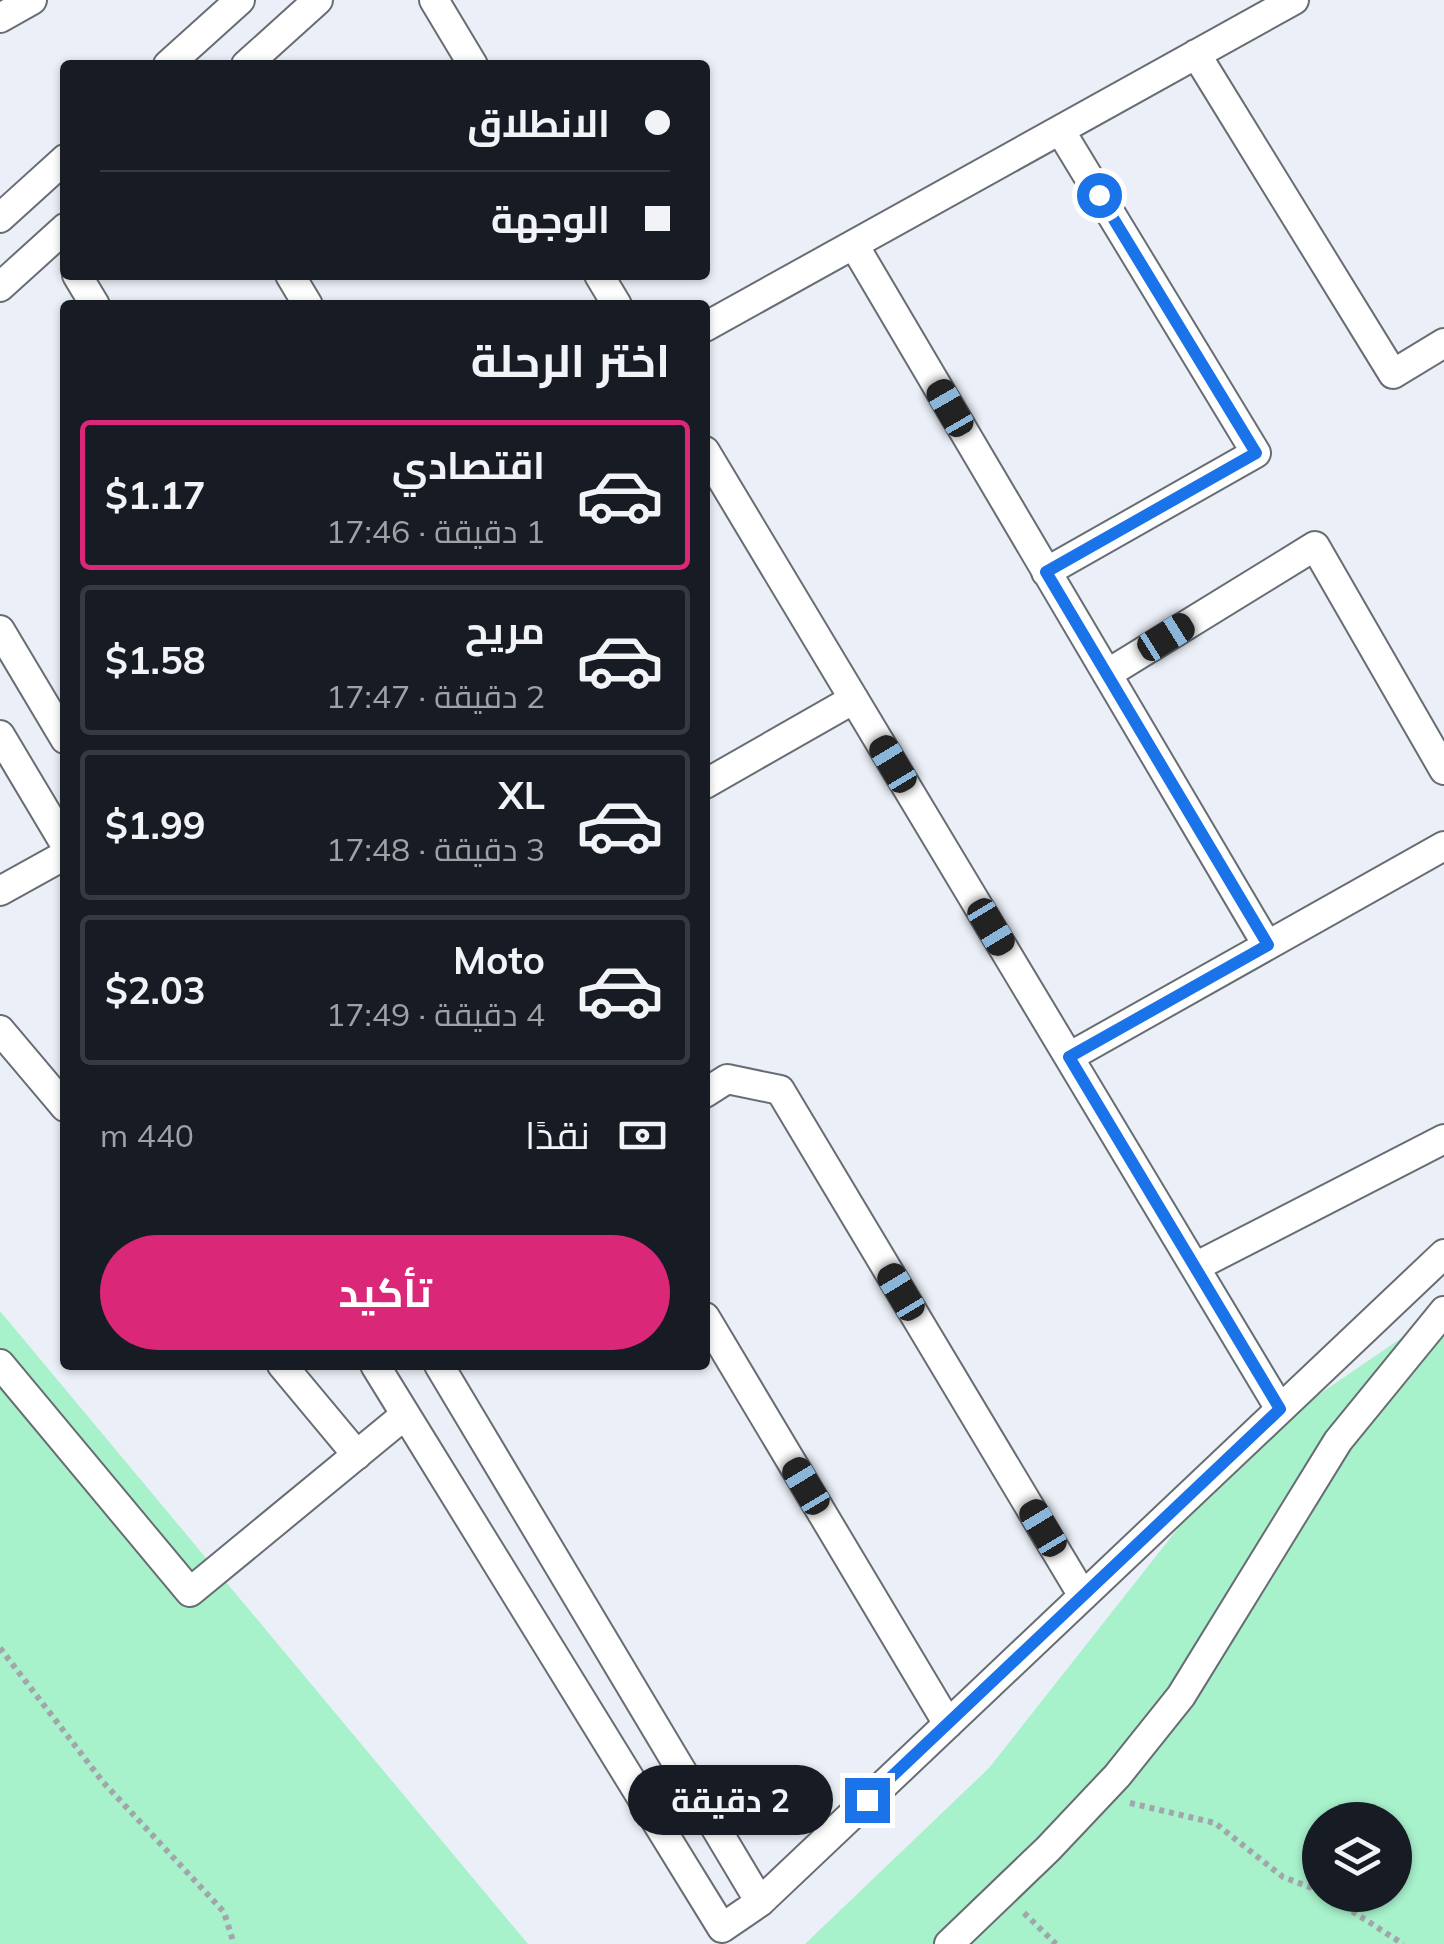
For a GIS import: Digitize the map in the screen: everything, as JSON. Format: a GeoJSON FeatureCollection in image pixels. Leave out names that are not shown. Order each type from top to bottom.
{"type":"FeatureCollection","features":[{"type":"Feature","properties":{"kind":"street"},"geometry":{"type":"LineString","coordinates":[[0,18],[32,0]]}},
{"type":"Feature","properties":{"kind":"street"},"geometry":{"type":"LineString","coordinates":[[174,60],[240,0]]}},
{"type":"Feature","properties":{"kind":"street"},"geometry":{"type":"LineString","coordinates":[[252,60],[318,0]]}},
{"type":"Feature","properties":{"kind":"street"},"geometry":{"type":"LineString","coordinates":[[434,0],[470,60]]}},
{"type":"Feature","properties":{"kind":"street"},"geometry":{"type":"LineString","coordinates":[[710,325],[1294,0]]}},
{"type":"Feature","properties":{"kind":"street"},"geometry":{"type":"LineString","coordinates":[[1196,54],[1393,374],[1444,343]]}},
{"type":"Feature","properties":{"kind":"street"},"geometry":{"type":"LineString","coordinates":[[1046,572],[1256,453],[1060,130]]}},
{"type":"Feature","properties":{"kind":"street"},"geometry":{"type":"LineString","coordinates":[[0,218],[60,164]]}},
{"type":"Feature","properties":{"kind":"street"},"geometry":{"type":"LineString","coordinates":[[0,287],[60,241]]}},
{"type":"Feature","properties":{"kind":"street"},"geometry":{"type":"LineString","coordinates":[[854,244],[1268,945]]}},
{"type":"Feature","properties":{"kind":"street"},"geometry":{"type":"LineString","coordinates":[[710,459],[1280,1409]]}},
{"type":"Feature","properties":{"kind":"street"},"geometry":{"type":"LineString","coordinates":[[1107,674],[1316,546],[1444,770]]}},
{"type":"Feature","properties":{"kind":"street"},"geometry":{"type":"LineString","coordinates":[[0,630],[60,731]]}},
{"type":"Feature","properties":{"kind":"street"},"geometry":{"type":"LineString","coordinates":[[710,781],[854,699]]}},
{"type":"Feature","properties":{"kind":"street"},"geometry":{"type":"LineString","coordinates":[[0,735],[60,836]]}},
{"type":"Feature","properties":{"kind":"street"},"geometry":{"type":"LineString","coordinates":[[1069,1057],[1444,846]]}},
{"type":"Feature","properties":{"kind":"street"},"geometry":{"type":"LineString","coordinates":[[0,892],[60,859]]}},
{"type":"Feature","properties":{"kind":"street"},"geometry":{"type":"LineString","coordinates":[[0,1030],[60,1102]]}},
{"type":"Feature","properties":{"kind":"street"},"geometry":{"type":"LineString","coordinates":[[710,1090],[728,1080],[780,1090],[1083,1596]]}},
{"type":"Feature","properties":{"kind":"street"},"geometry":{"type":"LineString","coordinates":[[1195,1267],[1444,1139]]}},
{"type":"Feature","properties":{"kind":"street"},"geometry":{"type":"LineString","coordinates":[[378,1370],[722,1928],[760,1902],[1444,1254]]}},
{"type":"Feature","properties":{"kind":"street"},"geometry":{"type":"LineString","coordinates":[[948,1944],[1004,1893],[1098,1796],[1181,1696],[1338,1441],[1444,1312]]}},
{"type":"Feature","properties":{"kind":"street"},"geometry":{"type":"LineString","coordinates":[[710,1325],[948,1724]]}},
{"type":"Feature","properties":{"kind":"street"},"geometry":{"type":"LineString","coordinates":[[0,1364],[190,1592],[405,1415]]}},
{"type":"Feature","properties":{"kind":"street"},"geometry":{"type":"LineString","coordinates":[[286,1370],[357,1455]]}},
{"type":"Feature","properties":{"kind":"street"},"geometry":{"type":"LineString","coordinates":[[442,1370],[760,1902]]}},
{"type":"Feature","properties":{"kind":"path"},"geometry":{"type":"LineString","coordinates":[[0,1648],[103,1782],[224,1912],[234,1944]]}},
{"type":"Feature","properties":{"kind":"path"},"geometry":{"type":"LineString","coordinates":[[1098,1796],[1214,1823],[1283,1877],[1302,1884]]}},
{"type":"Feature","properties":{"kind":"path"},"geometry":{"type":"LineString","coordinates":[[1004,1893],[1056,1944]]}},
{"type":"Feature","properties":{"kind":"path"},"geometry":{"type":"LineString","coordinates":[[1353,1912],[1403,1944]]}},
{"type":"Feature","properties":{"kind":"green space"},"geometry":{"type":"Polygon","coordinates":[[[1444,1309],[1444,1944],[805,1944],[989,1768],[1242,1447],[1444,1309]]]}},
{"type":"Feature","properties":{"kind":"green space"},"geometry":{"type":"Polygon","coordinates":[[[0,1311],[528,1944],[0,1944],[0,1311]]]}},
{"type":"Feature","properties":{"kind":"route"},"geometry":{"type":"LineString","coordinates":[[867,1800],[1280,1409],[1069,1057],[1268,945],[1046,572],[1256,453],[1099,195]]}}]}
